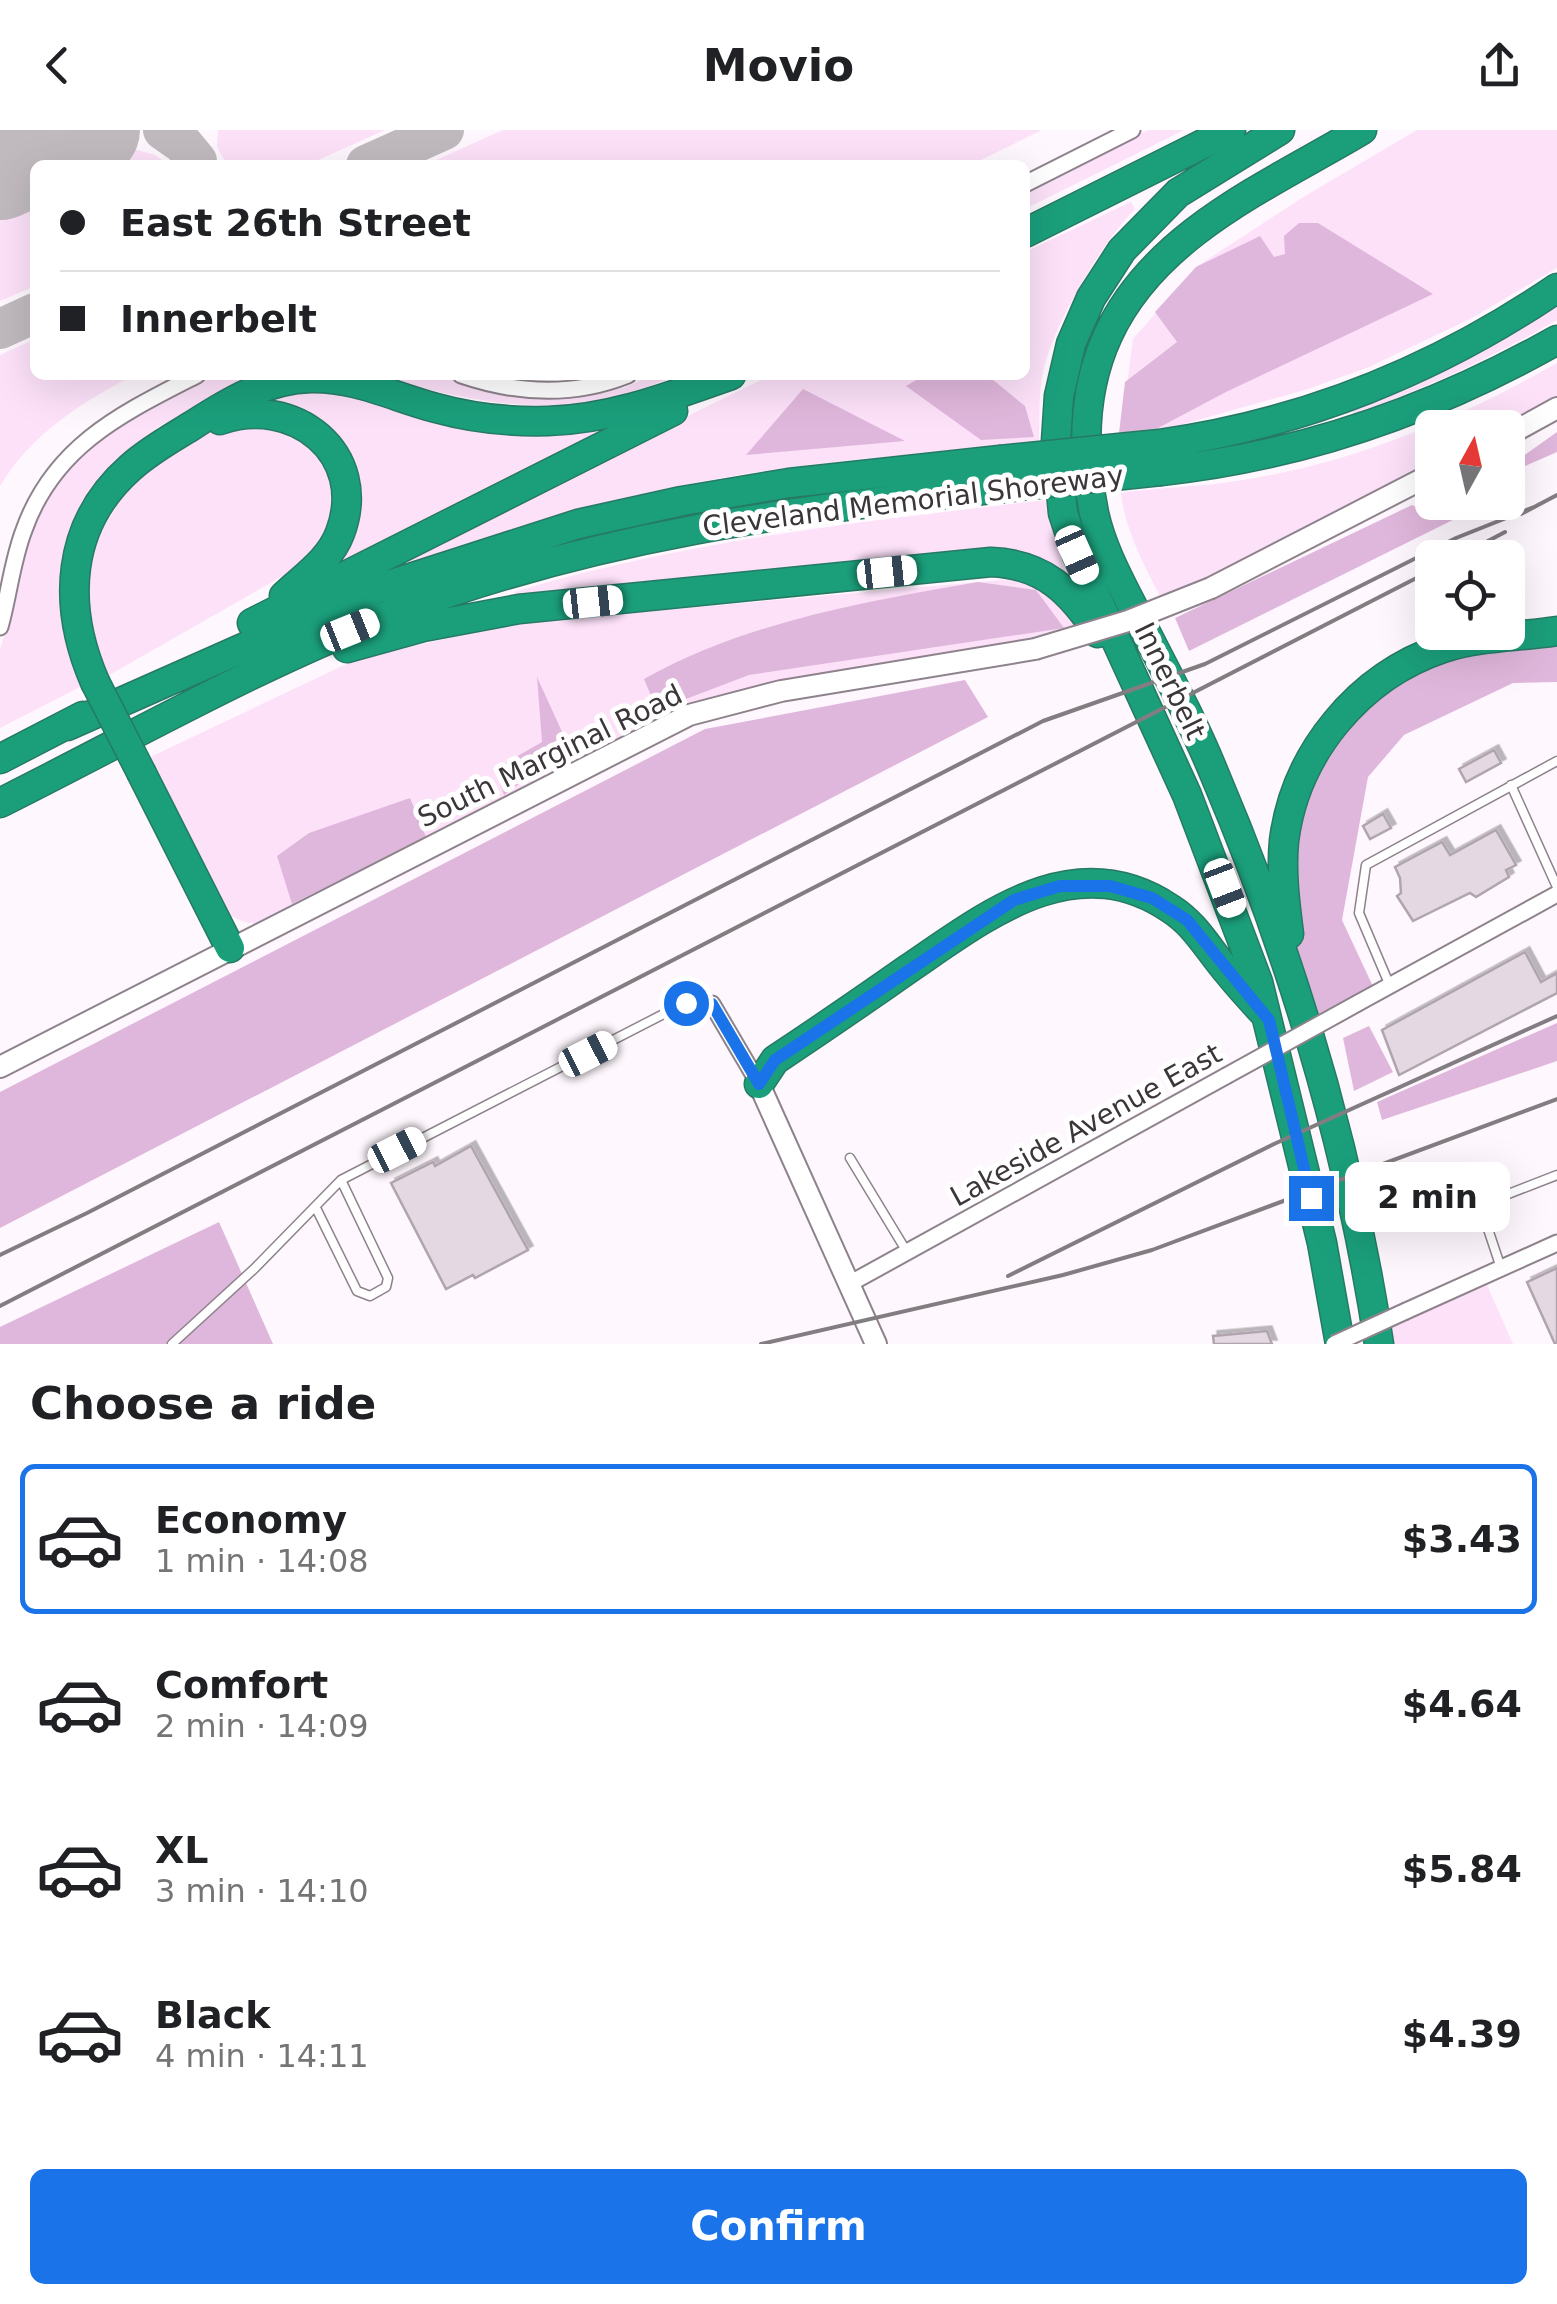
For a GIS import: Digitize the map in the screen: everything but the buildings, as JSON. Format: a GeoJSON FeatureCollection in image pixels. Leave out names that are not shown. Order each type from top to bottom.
{"type":"FeatureCollection","features":[{"type":"Feature","properties":{"kind":"highway"},"geometry":{"type":"LineString","coordinates":[[1030,230],[1231,130]]}},
{"type":"Feature","properties":{"kind":"highway","name":"Innerbelt"},"geometry":{"type":"LineString","coordinates":[[1280,130],[1178,193],[1138,230],[1091,298],[1064,370],[1056,441],[1063,512],[1083,569],[1218,869],[1269,1020],[1322,1243],[1337,1344]]}},
{"type":"Feature","properties":{"kind":"highway","name":"Innerbelt"},"geometry":{"type":"LineString","coordinates":[[1362,130],[1206,223],[1157,262],[1133,292],[1107,337],[1091,386],[1087,464],[1103,543],[1211,764],[1256,874],[1294,985],[1344,1157],[1364,1242],[1379,1344]]}},
{"type":"Feature","properties":{"kind":"highway"},"geometry":{"type":"LineString","coordinates":[[0,759],[376,589],[578,524],[789,483],[1001,474],[1160,458],[1367,390],[1464,345],[1557,288]]}},
{"type":"Feature","properties":{"kind":"highway","name":"Cleveland Memorial Shoreway"},"geometry":{"type":"LineString","coordinates":[[1160,458],[1272,454],[1349,433],[1444,397],[1557,340]]}},
{"type":"Feature","properties":{"kind":"highway"},"geometry":{"type":"LineString","coordinates":[[230,948],[82,649],[74,612],[80,550],[92,519],[111,488],[146,454],[242,396],[293,380]]}},
{"type":"Feature","properties":{"kind":"highway"},"geometry":{"type":"LineString","coordinates":[[324,380],[349,381],[464,414],[534,421],[625,411],[716,380]]}},
{"type":"Feature","properties":{"kind":"highway"},"geometry":{"type":"LineString","coordinates":[[67,726],[181,659],[734,380]]}},
{"type":"Feature","properties":{"kind":"highway"},"geometry":{"type":"LineString","coordinates":[[169,440],[229,416],[270,413],[307,426],[335,457],[346,493],[346,515],[340,536],[320,564],[252,623]]}},
{"type":"Feature","properties":{"kind":"highway","name":"Cleveland Memorial Shoreway"},"geometry":{"type":"LineString","coordinates":[[8,801],[333,638],[399,610],[501,576],[601,548],[1001,474]]}},
{"type":"Feature","properties":{"kind":"highway"},"geometry":{"type":"LineString","coordinates":[[255,676],[423,627],[504,612],[1003,562],[1037,570],[1067,592],[1086,614],[1152,719]]}},
{"type":"Feature","properties":{"kind":"highway"},"geometry":{"type":"LineString","coordinates":[[1294,985],[1283,881],[1284,840],[1295,796],[1322,741],[1353,704],[1408,662],[1461,642],[1557,630]]}},
{"type":"Feature","properties":{"kind":"highway"},"geometry":{"type":"LineString","coordinates":[[1526,636],[1557,640]]}},
{"type":"Feature","properties":{"kind":"highway"},"geometry":{"type":"LineString","coordinates":[[759,1084],[775,1060],[992,912],[1032,893],[1060,886],[1092,884],[1123,888],[1170,908],[1197,931],[1269,1020]]}},
{"type":"Feature","properties":{"kind":"street"},"geometry":{"type":"LineString","coordinates":[[1030,181],[1132,130]]}},
{"type":"Feature","properties":{"kind":"street"},"geometry":{"type":"LineString","coordinates":[[0,627],[24,527],[60,467],[113,419],[187,380]]}},
{"type":"Feature","properties":{"kind":"street"},"geometry":{"type":"LineString","coordinates":[[478,380],[539,391],[586,387],[610,380]]}},
{"type":"Feature","properties":{"kind":"street"},"geometry":{"type":"LineString","coordinates":[[1525,426],[1557,408]]}},
{"type":"Feature","properties":{"kind":"street","name":"South Marginal Road"},"geometry":{"type":"LineString","coordinates":[[0,1067],[689,715],[781,691],[1035,649],[1128,621],[1211,588],[1415,483]]}},
{"type":"Feature","properties":{"kind":"street","name":"Lakeside Avenue East"},"geometry":{"type":"LineString","coordinates":[[850,1284],[1557,891]]}},
{"type":"Feature","properties":{"kind":"street"},"geometry":{"type":"LineString","coordinates":[[712,1004],[759,1084],[876,1344]]}},
{"type":"Feature","properties":{"kind":"street"},"geometry":{"type":"LineString","coordinates":[[1337,1344],[1557,1243]]}},
{"type":"Feature","properties":{"kind":"lane"},"geometry":{"type":"LineString","coordinates":[[1390,986],[1360,913],[1366,865],[1557,761]]}},
{"type":"Feature","properties":{"kind":"lane"},"geometry":{"type":"LineString","coordinates":[[1511,785],[1557,891]]}},
{"type":"Feature","properties":{"kind":"lane"},"geometry":{"type":"LineString","coordinates":[[172,1344],[341,1180],[686,1003],[700,1000],[712,1004]]}},
{"type":"Feature","properties":{"kind":"lane"},"geometry":{"type":"LineString","coordinates":[[850,1158],[908,1252]]}},
{"type":"Feature","properties":{"kind":"lane"},"geometry":{"type":"LineString","coordinates":[[1500,1268],[1480,1204],[1557,1175]]}},
{"type":"Feature","properties":{"kind":"lane"},"geometry":{"type":"LineString","coordinates":[[316,1208],[357,1291],[370,1296],[386,1286],[388,1278],[341,1180]]}},
{"type":"Feature","properties":{"kind":"shaded area"},"geometry":{"type":"Polygon","coordinates":[[[218,130],[385,130],[318,160],[224,160],[217,147],[218,130]]]}},
{"type":"Feature","properties":{"kind":"shaded area"},"geometry":{"type":"Polygon","coordinates":[[[503,130],[1042,130],[981,160],[436,160],[503,130]]]}},
{"type":"Feature","properties":{"kind":"shaded area"},"geometry":{"type":"Polygon","coordinates":[[[1148,130],[1184,130],[1030,207],[1030,189],[1148,130]]]}},
{"type":"Feature","properties":{"kind":"shaded area"},"geometry":{"type":"Polygon","coordinates":[[[1417,130],[1557,130],[1557,268],[1470,319],[1369,367],[1308,389],[1155,432],[1120,437],[1133,339],[1196,267],[1417,130]]]}},
{"type":"Feature","properties":{"kind":"shaded area"},"geometry":{"type":"Polygon","coordinates":[[[134,149],[162,160],[106,160],[134,149]]]}},
{"type":"Feature","properties":{"kind":"shaded area"},"geometry":{"type":"Polygon","coordinates":[[[30,193],[30,288],[0,301],[0,207],[30,193]]]}},
{"type":"Feature","properties":{"kind":"shaded area"},"geometry":{"type":"Polygon","coordinates":[[[1131,202],[1135,209],[1080,285],[1057,331],[1040,389],[1039,443],[818,464],[702,481],[574,511],[408,563],[407,554],[761,380],[1030,380],[1030,250],[1131,202]]]}},
{"type":"Feature","properties":{"kind":"shaded area"},"geometry":{"type":"Polygon","coordinates":[[[1299,223],[1318,223],[1433,294],[1158,428],[1119,433],[1125,382],[1177,342],[1155,312],[1196,267],[1260,236],[1274,257],[1285,254],[1284,236],[1299,223]]]}},
{"type":"Feature","properties":{"kind":"shaded area"},"geometry":{"type":"Polygon","coordinates":[[[1557,305],[1557,320],[1532,334],[1432,383],[1354,414],[1351,408],[1438,373],[1557,305]]]}},
{"type":"Feature","properties":{"kind":"shaded area"},"geometry":{"type":"Polygon","coordinates":[[[30,341],[30,380],[125,380],[95,396],[42,435],[0,486],[0,355],[30,341]]]}},
{"type":"Feature","properties":{"kind":"shaded area"},"geometry":{"type":"Polygon","coordinates":[[[1557,363],[1557,400],[1525,416],[1525,410],[1466,410],[1557,363]]]}},
{"type":"Feature","properties":{"kind":"shaded area"},"geometry":{"type":"Polygon","coordinates":[[[202,380],[255,380],[159,426],[121,460],[81,518],[63,559],[68,640],[80,687],[0,728],[0,649],[16,600],[32,527],[72,464],[104,434],[202,380]]]}},
{"type":"Feature","properties":{"kind":"shaded area"},"geometry":{"type":"Polygon","coordinates":[[[387,380],[453,380],[481,389],[568,397],[624,388],[642,380],[664,380],[634,391],[557,405],[522,405],[387,380]]]}},
{"type":"Feature","properties":{"kind":"shaded area"},"geometry":{"type":"Polygon","coordinates":[[[916,380],[993,380],[1025,406],[1034,437],[981,440],[906,386],[916,380]]]}},
{"type":"Feature","properties":{"kind":"shaded area"},"geometry":{"type":"Polygon","coordinates":[[[336,388],[600,425],[601,431],[337,564],[358,521],[358,498],[344,454],[332,435],[297,409],[276,403],[252,403],[276,393],[336,388]]]}},
{"type":"Feature","properties":{"kind":"shaded area"},"geometry":{"type":"Polygon","coordinates":[[[803,389],[905,441],[746,455],[803,389]]]}},
{"type":"Feature","properties":{"kind":"shaded area"},"geometry":{"type":"Polygon","coordinates":[[[243,420],[307,438],[332,473],[334,520],[320,546],[293,570],[104,678],[88,639],[85,569],[113,494],[174,448],[243,420]]]}},
{"type":"Feature","properties":{"kind":"shaded area"},"geometry":{"type":"Polygon","coordinates":[[[1415,432],[1415,473],[1161,598],[1131,534],[1121,493],[1284,472],[1415,432]]]}},
{"type":"Feature","properties":{"kind":"shaded area"},"geometry":{"type":"Polygon","coordinates":[[[1557,432],[1557,452],[1525,466],[1525,455],[1557,432]]]}},
{"type":"Feature","properties":{"kind":"shaded area"},"geometry":{"type":"Polygon","coordinates":[[[1045,500],[1066,575],[1023,553],[518,599],[514,592],[711,546],[1045,500]]]}},
{"type":"Feature","properties":{"kind":"shaded area"},"geometry":{"type":"Polygon","coordinates":[[[1412,505],[1415,520],[1453,520],[1189,651],[1175,618],[1412,505]]]}},
{"type":"Feature","properties":{"kind":"shaded area"},"geometry":{"type":"Polygon","coordinates":[[[1013,579],[1052,594],[1065,606],[1076,626],[1052,636],[741,690],[697,704],[292,904],[274,919],[259,924],[222,912],[146,759],[355,660],[508,624],[1013,579]]]}},
{"type":"Feature","properties":{"kind":"shaded area"},"geometry":{"type":"Polygon","coordinates":[[[978,582],[1036,590],[1064,628],[749,675],[657,710],[644,679],[683,659],[764,629],[849,606],[978,582]]]}},
{"type":"Feature","properties":{"kind":"shaded area"},"geometry":{"type":"Polygon","coordinates":[[[1557,640],[1557,682],[1513,683],[1404,735],[1368,777],[1342,920],[1376,993],[1311,1029],[1294,985],[1283,881],[1306,767],[1408,663],[1492,650],[1525,650],[1525,645],[1557,640]]]}},
{"type":"Feature","properties":{"kind":"shaded area"},"geometry":{"type":"Polygon","coordinates":[[[537,677],[569,747],[504,795],[495,769],[542,742],[537,677]]]}},
{"type":"Feature","properties":{"kind":"shaded area"},"geometry":{"type":"Polygon","coordinates":[[[965,680],[988,717],[0,1228],[0,1092],[705,729],[965,680]]]}},
{"type":"Feature","properties":{"kind":"shaded area"},"geometry":{"type":"Polygon","coordinates":[[[410,798],[426,837],[292,904],[277,856],[309,833],[410,798]]]}},
{"type":"Feature","properties":{"kind":"shaded area"},"geometry":{"type":"Polygon","coordinates":[[[1557,1023],[1557,1061],[1382,1120],[1377,1102],[1557,1023]]]}},
{"type":"Feature","properties":{"kind":"shaded area"},"geometry":{"type":"Polygon","coordinates":[[[1369,1026],[1393,1072],[1354,1091],[1343,1038],[1369,1026]]]}},
{"type":"Feature","properties":{"kind":"shaded area"},"geometry":{"type":"Polygon","coordinates":[[[219,1222],[273,1344],[0,1344],[0,1327],[219,1222]]]}},
{"type":"Feature","properties":{"kind":"shaded area"},"geometry":{"type":"Polygon","coordinates":[[[1483,1276],[1513,1344],[1379,1344],[1376,1325],[1483,1276]]]}},
{"type":"Feature","properties":{"kind":"taxiway"},"geometry":{"type":"LineString","coordinates":[[72,139],[97,130]]}},
{"type":"Feature","properties":{"kind":"taxiway"},"geometry":{"type":"LineString","coordinates":[[163,130],[183,144],[196,160]]}},
{"type":"Feature","properties":{"kind":"taxiway"},"geometry":{"type":"LineString","coordinates":[[377,160],[444,130]]}},
{"type":"Feature","properties":{"kind":"taxiway"},"geometry":{"type":"LineString","coordinates":[[0,329],[30,315]]}},
{"type":"Feature","properties":{"kind":"runway"},"geometry":{"type":"LineString","coordinates":[[0,171],[91,130]]}},
{"type":"Feature","properties":{"kind":"railway"},"geometry":{"type":"LineString","coordinates":[[1525,512],[1557,495]]}},
{"type":"Feature","properties":{"kind":"railway"},"geometry":{"type":"LineString","coordinates":[[0,1255],[1043,721],[1205,664],[1456,538],[1534,507]]}},
{"type":"Feature","properties":{"kind":"railway"},"geometry":{"type":"LineString","coordinates":[[1490,540],[1505,532]]}},
{"type":"Feature","properties":{"kind":"railway"},"geometry":{"type":"LineString","coordinates":[[0,1306],[1415,579]]}},
{"type":"Feature","properties":{"kind":"railway"},"geometry":{"type":"LineString","coordinates":[[1008,1276],[1274,1144],[1557,1016]]}},
{"type":"Feature","properties":{"kind":"railway"},"geometry":{"type":"LineString","coordinates":[[761,1344],[1063,1275],[1152,1250],[1557,1099]]}},
{"type":"Feature","properties":{"kind":"route"},"geometry":{"type":"LineString","coordinates":[[686,1003],[700,1000],[712,1004],[759,1084],[775,1060],[1014,900],[1047,888],[1076,885],[1136,892],[1187,920],[1269,1020],[1311,1198]]}}]}
